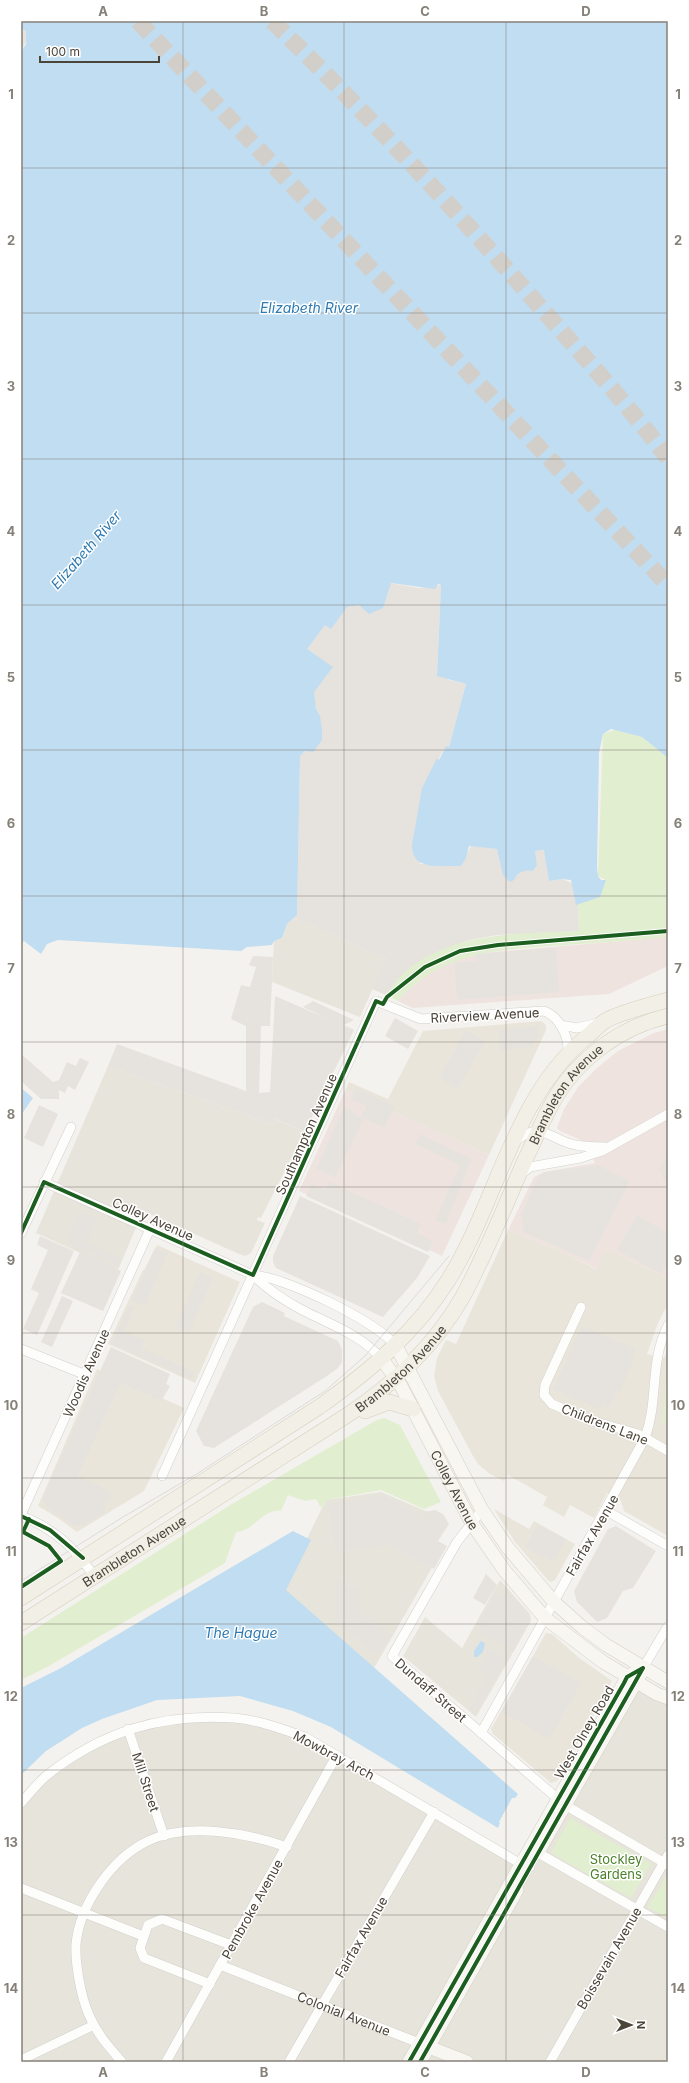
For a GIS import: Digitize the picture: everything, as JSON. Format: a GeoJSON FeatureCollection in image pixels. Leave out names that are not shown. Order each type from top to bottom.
{"type":"FeatureCollection","features":[{"type":"Feature","properties":{"kind":"main road"},"geometry":{"type":"LineString","coordinates":[[606,1021],[630,1006],[668,990]]}},
{"type":"Feature","properties":{"kind":"main road","name":"Brambleton Avenue"},"geometry":{"type":"LineString","coordinates":[[21,1598],[319,1407],[382,1359],[396,1346],[424,1313],[450,1277],[473,1233],[514,1142],[539,1092],[568,1053],[606,1021],[668,1000]]}},
{"type":"Feature","properties":{"kind":"main road","name":"Brambleton Avenue"},"geometry":{"type":"LineString","coordinates":[[21,1622],[323,1431],[371,1399],[408,1367],[436,1334],[461,1298],[518,1178],[538,1131],[565,1082],[596,1051],[625,1032],[668,1016]]}},
{"type":"Feature","properties":{"kind":"main road","name":"Colley Avenue"},"geometry":{"type":"LineString","coordinates":[[396,1346],[482,1510],[508,1548],[554,1602],[606,1645],[668,1682]]}},
{"type":"Feature","properties":{"kind":"main road","name":"Colley Avenue"},"geometry":{"type":"LineString","coordinates":[[382,1359],[396,1378],[413,1409],[471,1522],[504,1570],[545,1618],[603,1662],[632,1680],[668,1698]]}},
{"type":"Feature","properties":{"kind":"main road"},"geometry":{"type":"LineString","coordinates":[[323,1431],[386,1402],[400,1404],[413,1409]]}},
{"type":"Feature","properties":{"kind":"main road","name":"West Olney Road"},"geometry":{"type":"LineString","coordinates":[[409,2062],[424,2045],[561,1802],[632,1680],[643,1668]]}},
{"type":"Feature","properties":{"kind":"main road","name":"West Olney Road"},"geometry":{"type":"LineString","coordinates":[[420,2062],[424,2045]]}},
{"type":"Feature","properties":{"kind":"main road","name":"Colonial Avenue"},"geometry":{"type":"LineString","coordinates":[[424,2045],[467,2062]]}},
{"type":"Feature","properties":{"kind":"street","name":"Riverview Avenue"},"geometry":{"type":"LineString","coordinates":[[380,1002],[421,1019],[544,1011],[560,1025],[568,1044],[568,1053]]}},
{"type":"Feature","properties":{"kind":"street","name":"Southampton Avenue"},"geometry":{"type":"LineString","coordinates":[[162,1476],[380,1002]]}},
{"type":"Feature","properties":{"kind":"street"},"geometry":{"type":"LineString","coordinates":[[560,1025],[585,1027],[606,1021]]}},
{"type":"Feature","properties":{"kind":"street"},"geometry":{"type":"LineString","coordinates":[[518,1178],[530,1167],[580,1158],[609,1147],[668,1114]]}},
{"type":"Feature","properties":{"kind":"street"},"geometry":{"type":"LineString","coordinates":[[21,1233],[71,1127]]}},
{"type":"Feature","properties":{"kind":"street"},"geometry":{"type":"LineString","coordinates":[[514,1142],[529,1132],[545,1131],[567,1142],[583,1146],[609,1147]]}},
{"type":"Feature","properties":{"kind":"street","name":"Colley Avenue"},"geometry":{"type":"LineString","coordinates":[[44,1182],[254,1275],[271,1277],[356,1315],[379,1330],[396,1346]]}},
{"type":"Feature","properties":{"kind":"street","name":"Woodis Avenue"},"geometry":{"type":"LineString","coordinates":[[21,1516],[86,1375],[150,1229]]}},
{"type":"Feature","properties":{"kind":"street","name":"Colley Avenue"},"geometry":{"type":"LineString","coordinates":[[254,1275],[266,1287],[292,1304],[359,1339],[382,1359]]}},
{"type":"Feature","properties":{"kind":"street","name":"Childrens Lane"},"geometry":{"type":"LineString","coordinates":[[581,1307],[545,1385],[544,1395],[552,1404],[589,1420],[633,1433],[668,1451]]}},
{"type":"Feature","properties":{"kind":"street","name":"Fairfax Avenue"},"geometry":{"type":"LineString","coordinates":[[481,1733],[645,1438],[653,1401],[654,1368],[668,1325]]}},
{"type":"Feature","properties":{"kind":"street"},"geometry":{"type":"LineString","coordinates":[[21,1348],[86,1375]]}},
{"type":"Feature","properties":{"kind":"street","name":"Dundaff Street"},"geometry":{"type":"LineString","coordinates":[[482,1510],[471,1522],[457,1542],[392,1656],[561,1802]]}},
{"type":"Feature","properties":{"kind":"street"},"geometry":{"type":"LineString","coordinates":[[605,1510],[668,1546]]}},
{"type":"Feature","properties":{"kind":"street"},"geometry":{"type":"LineString","coordinates":[[21,1516],[50,1530],[82,1558],[94,1576]]}},
{"type":"Feature","properties":{"kind":"street","name":"West Olney Road"},"geometry":{"type":"LineString","coordinates":[[643,1668],[668,1626]]}},
{"type":"Feature","properties":{"kind":"street","name":"Mowbray Arch"},"geometry":{"type":"LineString","coordinates":[[21,1803],[46,1777],[86,1749],[128,1729],[170,1719],[234,1718],[275,1726],[305,1737],[526,1866]]}},
{"type":"Feature","properties":{"kind":"street","name":"Mill Street"},"geometry":{"type":"LineString","coordinates":[[128,1729],[164,1836]]}},
{"type":"Feature","properties":{"kind":"street","name":"Pembroke Avenue"},"geometry":{"type":"LineString","coordinates":[[166,2062],[337,1755]]}},
{"type":"Feature","properties":{"kind":"street"},"geometry":{"type":"LineString","coordinates":[[561,1802],[667,1861]]}},
{"type":"Feature","properties":{"kind":"street","name":"Fairfax Avenue"},"geometry":{"type":"LineString","coordinates":[[289,2062],[434,1812]]}},
{"type":"Feature","properties":{"kind":"street"},"geometry":{"type":"LineString","coordinates":[[122,2062],[101,2038],[94,2025],[89,2015],[80,1982],[76,1944],[85,1913],[102,1879],[121,1858],[148,1841],[174,1833],[231,1833],[260,1839],[287,1847]]}},
{"type":"Feature","properties":{"kind":"street"},"geometry":{"type":"LineString","coordinates":[[534,1851],[668,1927]]}},
{"type":"Feature","properties":{"kind":"street","name":"Boissevain Avenue"},"geometry":{"type":"LineString","coordinates":[[550,2062],[637,1909],[667,1861]]}},
{"type":"Feature","properties":{"kind":"street"},"geometry":{"type":"LineString","coordinates":[[21,1888],[143,1936]]}},
{"type":"Feature","properties":{"kind":"street"},"geometry":{"type":"LineString","coordinates":[[210,1984],[144,1958],[140,1948],[148,1925],[162,1918],[231,1945]]}},
{"type":"Feature","properties":{"kind":"street","name":"Colonial Avenue"},"geometry":{"type":"LineString","coordinates":[[220,1965],[321,2006],[424,2045]]}},
{"type":"Feature","properties":{"kind":"street"},"geometry":{"type":"LineString","coordinates":[[21,2060],[94,2025]]}},
{"type":"Feature","properties":{"kind":"shaded area"},"geometry":{"type":"Polygon","coordinates":[[[21,28],[26,31],[27,39],[21,52],[21,28]]]}},
{"type":"Feature","properties":{"kind":"shaded area"},"geometry":{"type":"Polygon","coordinates":[[[390,583],[419,588],[441,585],[437,673],[449,680],[466,684],[449,747],[444,749],[422,788],[420,864],[461,866],[471,846],[497,849],[510,882],[521,871],[533,871],[537,865],[535,851],[545,850],[549,881],[562,879],[572,883],[578,903],[579,931],[497,935],[474,939],[452,946],[410,969],[386,995],[372,989],[386,959],[294,918],[287,924],[297,915],[300,756],[305,751],[320,717],[316,709],[307,649],[325,624],[330,628],[347,607],[359,605],[390,583]]]}},
{"type":"Feature","properties":{"kind":"shaded area"},"geometry":{"type":"Polygon","coordinates":[[[294,918],[386,959],[360,1017],[272,982],[274,941],[282,938],[287,924],[294,918]]]}},
{"type":"Feature","properties":{"kind":"shaded area"},"geometry":{"type":"Polygon","coordinates":[[[668,937],[668,966],[609,994],[413,1008],[398,1001],[408,990],[430,973],[451,962],[482,953],[668,937]]]}},
{"type":"Feature","properties":{"kind":"shaded area"},"geometry":{"type":"Polygon","coordinates":[[[556,948],[559,992],[457,1000],[454,963],[477,961],[476,954],[556,948]]]}},
{"type":"Feature","properties":{"kind":"shaded area"},"geometry":{"type":"Polygon","coordinates":[[[253,956],[273,957],[270,1026],[261,1026],[259,1093],[270,1092],[275,996],[328,1019],[303,1007],[313,1001],[354,1020],[344,1025],[354,1030],[305,1131],[274,1119],[272,1124],[108,1066],[117,1044],[246,1091],[246,1026],[231,1019],[241,985],[250,987],[256,967],[249,965],[253,956]]]}},
{"type":"Feature","properties":{"kind":"shaded area"},"geometry":{"type":"Polygon","coordinates":[[[395,1018],[418,1031],[408,1049],[385,1036],[395,1018]]]}},
{"type":"Feature","properties":{"kind":"shaded area"},"geometry":{"type":"Polygon","coordinates":[[[541,1021],[546,1025],[546,1030],[489,1155],[345,1091],[349,1082],[388,1099],[423,1031],[541,1021]]]}},
{"type":"Feature","properties":{"kind":"shaded area"},"geometry":{"type":"Polygon","coordinates":[[[537,1026],[538,1036],[532,1046],[501,1051],[498,1030],[537,1026]]]}},
{"type":"Feature","properties":{"kind":"shaded area"},"geometry":{"type":"Polygon","coordinates":[[[668,1029],[668,1278],[606,1249],[597,1269],[553,1248],[508,1230],[534,1177],[544,1172],[595,1163],[585,1142],[560,1131],[557,1128],[564,1109],[578,1087],[597,1068],[618,1051],[654,1033],[668,1029]]]}},
{"type":"Feature","properties":{"kind":"shaded area"},"geometry":{"type":"Polygon","coordinates":[[[466,1030],[485,1041],[458,1089],[439,1078],[466,1030]]]}},
{"type":"Feature","properties":{"kind":"shaded area"},"geometry":{"type":"Polygon","coordinates":[[[21,1054],[53,1082],[59,1080],[67,1062],[76,1066],[80,1058],[89,1062],[75,1090],[68,1086],[65,1093],[59,1090],[59,1099],[41,1099],[21,1081],[21,1054]]]}},
{"type":"Feature","properties":{"kind":"shaded area"},"geometry":{"type":"Polygon","coordinates":[[[108,1066],[272,1124],[273,1119],[305,1131],[261,1218],[258,1217],[257,1220],[265,1223],[251,1253],[245,1256],[239,1254],[143,1211],[118,1270],[36,1233],[108,1066]]]}},
{"type":"Feature","properties":{"kind":"shaded area"},"geometry":{"type":"Polygon","coordinates":[[[357,1088],[395,1107],[384,1128],[361,1117],[366,1106],[351,1099],[357,1088]]]}},
{"type":"Feature","properties":{"kind":"shaded area"},"geometry":{"type":"Polygon","coordinates":[[[345,1091],[489,1155],[442,1256],[299,1191],[345,1091]]]}},
{"type":"Feature","properties":{"kind":"shaded area"},"geometry":{"type":"Polygon","coordinates":[[[39,1105],[58,1114],[43,1147],[24,1138],[39,1105]]]}},
{"type":"Feature","properties":{"kind":"shaded area"},"geometry":{"type":"Polygon","coordinates":[[[344,1107],[354,1111],[353,1114],[364,1119],[335,1177],[316,1169],[344,1107]]]}},
{"type":"Feature","properties":{"kind":"shaded area"},"geometry":{"type":"Polygon","coordinates":[[[420,1134],[472,1159],[446,1224],[435,1220],[460,1165],[415,1144],[420,1134]]]}},
{"type":"Feature","properties":{"kind":"shaded area"},"geometry":{"type":"Polygon","coordinates":[[[668,1154],[668,1179],[665,1182],[659,1169],[668,1154]]]}},
{"type":"Feature","properties":{"kind":"shaded area"},"geometry":{"type":"Polygon","coordinates":[[[598,1165],[630,1181],[589,1261],[524,1232],[521,1215],[538,1177],[544,1172],[598,1165]]]}},
{"type":"Feature","properties":{"kind":"shaded area"},"geometry":{"type":"Polygon","coordinates":[[[330,1182],[421,1224],[417,1233],[433,1241],[428,1252],[306,1196],[312,1184],[325,1190],[330,1182]]]}},
{"type":"Feature","properties":{"kind":"shaded area"},"geometry":{"type":"Polygon","coordinates":[[[300,1196],[430,1256],[417,1278],[383,1317],[276,1268],[273,1262],[273,1256],[300,1196]]]}},
{"type":"Feature","properties":{"kind":"shaded area"},"geometry":{"type":"Polygon","coordinates":[[[79,1212],[97,1219],[87,1243],[120,1258],[117,1265],[66,1243],[79,1212]]]}},
{"type":"Feature","properties":{"kind":"shaded area"},"geometry":{"type":"Polygon","coordinates":[[[637,1215],[668,1233],[668,1262],[661,1274],[617,1250],[637,1215]]]}},
{"type":"Feature","properties":{"kind":"shaded area"},"geometry":{"type":"Polygon","coordinates":[[[508,1230],[553,1248],[596,1269],[606,1249],[668,1278],[668,1304],[658,1323],[647,1354],[664,1358],[668,1350],[668,1536],[624,1511],[621,1501],[607,1493],[594,1518],[570,1505],[564,1517],[543,1505],[547,1497],[508,1475],[504,1481],[490,1474],[478,1464],[438,1391],[434,1376],[437,1358],[446,1340],[456,1344],[508,1230]]]}},
{"type":"Feature","properties":{"kind":"shaded area"},"geometry":{"type":"Polygon","coordinates":[[[40,1236],[74,1251],[37,1335],[23,1329],[39,1293],[31,1289],[48,1250],[37,1245],[40,1236]]]}},
{"type":"Feature","properties":{"kind":"shaded area"},"geometry":{"type":"Polygon","coordinates":[[[157,1245],[240,1282],[195,1383],[108,1344],[143,1270],[157,1245]]]}},
{"type":"Feature","properties":{"kind":"shaded area"},"geometry":{"type":"Polygon","coordinates":[[[155,1248],[168,1253],[145,1306],[132,1300],[155,1248]]]}},
{"type":"Feature","properties":{"kind":"shaded area"},"geometry":{"type":"Polygon","coordinates":[[[80,1252],[121,1271],[103,1311],[61,1293],[80,1252]]]}},
{"type":"Feature","properties":{"kind":"shaded area"},"geometry":{"type":"Polygon","coordinates":[[[200,1272],[213,1278],[189,1332],[176,1326],[200,1272]]]}},
{"type":"Feature","properties":{"kind":"shaded area"},"geometry":{"type":"Polygon","coordinates":[[[72,1282],[89,1290],[92,1283],[111,1292],[102,1310],[66,1293],[72,1282]]]}},
{"type":"Feature","properties":{"kind":"shaded area"},"geometry":{"type":"Polygon","coordinates":[[[62,1296],[73,1301],[52,1347],[41,1342],[62,1296]]]}},
{"type":"Feature","properties":{"kind":"shaded area"},"geometry":{"type":"Polygon","coordinates":[[[262,1302],[285,1313],[284,1316],[338,1341],[342,1350],[342,1362],[338,1368],[327,1376],[214,1448],[204,1446],[196,1431],[253,1307],[262,1302]]]}},
{"type":"Feature","properties":{"kind":"shaded area"},"geometry":{"type":"Polygon","coordinates":[[[129,1305],[134,1307],[124,1331],[145,1340],[142,1348],[194,1372],[191,1379],[111,1344],[129,1305]]]}},
{"type":"Feature","properties":{"kind":"shaded area"},"geometry":{"type":"Polygon","coordinates":[[[582,1326],[635,1349],[632,1356],[635,1358],[619,1393],[616,1392],[609,1407],[603,1404],[601,1410],[553,1389],[582,1326]]]}},
{"type":"Feature","properties":{"kind":"shaded area"},"geometry":{"type":"Polygon","coordinates":[[[111,1347],[170,1374],[166,1384],[170,1386],[162,1400],[120,1383],[78,1476],[106,1489],[112,1496],[104,1506],[106,1512],[82,1526],[73,1525],[46,1507],[43,1497],[111,1347]]]}},
{"type":"Feature","properties":{"kind":"shaded area"},"geometry":{"type":"Polygon","coordinates":[[[97,1369],[184,1408],[144,1491],[77,1532],[38,1506],[97,1369]]]}},
{"type":"Feature","properties":{"kind":"shaded area"},"geometry":{"type":"Polygon","coordinates":[[[381,1492],[428,1512],[441,1552],[373,1670],[282,1589],[326,1500],[381,1492]]]}},
{"type":"Feature","properties":{"kind":"shaded area"},"geometry":{"type":"Polygon","coordinates":[[[383,1495],[420,1515],[421,1531],[423,1533],[422,1521],[425,1512],[435,1510],[443,1514],[449,1524],[438,1541],[447,1546],[434,1569],[388,1545],[336,1552],[328,1504],[383,1495]]]}},
{"type":"Feature","properties":{"kind":"shaded area"},"geometry":{"type":"Polygon","coordinates":[[[494,1509],[529,1529],[534,1521],[575,1544],[555,1580],[550,1582],[515,1542],[494,1509]]]}},
{"type":"Feature","properties":{"kind":"shaded area"},"geometry":{"type":"Polygon","coordinates":[[[538,1524],[566,1539],[554,1562],[525,1547],[538,1524]]]}},
{"type":"Feature","properties":{"kind":"shaded area"},"geometry":{"type":"Polygon","coordinates":[[[616,1526],[656,1551],[633,1588],[623,1591],[607,1618],[597,1622],[577,1602],[574,1591],[608,1529],[616,1526]]]}},
{"type":"Feature","properties":{"kind":"shaded area"},"geometry":{"type":"Polygon","coordinates":[[[486,1574],[497,1585],[485,1605],[473,1598],[486,1574]]]}},
{"type":"Feature","properties":{"kind":"shaded area"},"geometry":{"type":"Polygon","coordinates":[[[335,1580],[359,1590],[359,1613],[392,1635],[377,1655],[336,1622],[335,1580]]]}},
{"type":"Feature","properties":{"kind":"shaded area"},"geometry":{"type":"Polygon","coordinates":[[[500,1580],[530,1614],[531,1621],[476,1717],[403,1656],[425,1617],[462,1648],[500,1580]]]}},
{"type":"Feature","properties":{"kind":"shaded area"},"geometry":{"type":"Polygon","coordinates":[[[509,1592],[531,1618],[513,1652],[482,1634],[479,1624],[495,1594],[501,1598],[509,1592]]]}},
{"type":"Feature","properties":{"kind":"shaded area"},"geometry":{"type":"Polygon","coordinates":[[[546,1633],[552,1634],[578,1657],[612,1681],[557,1781],[551,1783],[493,1734],[491,1729],[546,1633]]]}},
{"type":"Feature","properties":{"kind":"shaded area"},"geometry":{"type":"Polygon","coordinates":[[[488,1649],[506,1659],[476,1714],[469,1710],[487,1675],[479,1668],[488,1649]]]}},
{"type":"Feature","properties":{"kind":"shaded area"},"geometry":{"type":"Polygon","coordinates":[[[533,1656],[581,1683],[550,1739],[502,1712],[533,1656]]]}},
{"type":"Feature","properties":{"kind":"shaded area"},"geometry":{"type":"Polygon","coordinates":[[[636,1682],[668,1700],[668,2062],[21,2062],[21,1803],[46,1777],[86,1749],[170,1719],[234,1718],[305,1737],[521,1864],[636,1682]]]}},
{"type":"Feature","properties":{"kind":"green space"},"geometry":{"type":"Polygon","coordinates":[[[615,730],[642,737],[668,758],[668,937],[496,951],[475,955],[434,971],[416,984],[398,1001],[386,995],[403,974],[424,958],[447,947],[473,940],[499,936],[527,933],[579,931],[578,903],[606,880],[598,876],[603,734],[615,730]]]}},
{"type":"Feature","properties":{"kind":"green space"},"geometry":{"type":"Polygon","coordinates":[[[667,1357],[668,1423],[665,1422],[660,1425],[664,1408],[667,1357]]]}},
{"type":"Feature","properties":{"kind":"green space"},"geometry":{"type":"Polygon","coordinates":[[[384,1418],[400,1425],[441,1502],[424,1509],[381,1490],[326,1500],[321,1508],[316,1499],[305,1501],[288,1495],[281,1511],[269,1513],[248,1528],[236,1532],[225,1563],[49,1666],[21,1680],[21,1638],[232,1504],[375,1421],[384,1418]]]}},
{"type":"Feature","properties":{"kind":"green space","name":"Stockley Gardens"},"geometry":{"type":"Polygon","coordinates":[[[570,1818],[651,1864],[631,1898],[551,1853],[570,1818]]]}},
{"type":"Feature","properties":{"kind":"green space","name":"Stockley Gardens"},"geometry":{"type":"Polygon","coordinates":[[[668,1873],[668,1918],[648,1907],[668,1873]]]}},
{"type":"Feature","properties":{"kind":"water","name":"Elizabeth River"},"geometry":{"type":"Polygon","coordinates":[[[21,21],[668,21],[668,758],[642,737],[611,729],[603,734],[599,753],[597,867],[598,876],[601,880],[606,880],[600,897],[576,905],[571,880],[562,879],[549,881],[544,850],[535,851],[537,865],[533,871],[522,872],[510,882],[503,875],[497,849],[469,846],[466,858],[461,866],[429,865],[417,860],[413,854],[412,845],[422,788],[437,758],[439,760],[446,746],[449,747],[466,684],[437,676],[441,585],[438,584],[435,589],[391,583],[383,608],[369,614],[359,605],[347,607],[331,629],[325,625],[307,649],[333,667],[314,692],[316,709],[320,716],[322,740],[313,752],[305,751],[300,756],[297,915],[287,924],[282,938],[274,941],[272,945],[247,947],[241,951],[58,940],[47,944],[41,954],[24,941],[21,945],[21,52],[26,44],[26,31],[21,28],[21,21]]]}},
{"type":"Feature","properties":{"kind":"water"},"geometry":{"type":"Polygon","coordinates":[[[21,1088],[33,1098],[21,1115],[21,1088]]]}},
{"type":"Feature","properties":{"kind":"water","name":"The Hague"},"geometry":{"type":"Polygon","coordinates":[[[293,1531],[311,1540],[286,1590],[518,1794],[515,1798],[512,1798],[499,1822],[498,1828],[331,1727],[293,1711],[240,1696],[157,1700],[102,1719],[82,1728],[46,1751],[21,1775],[21,1688],[61,1668],[293,1531]]]}},
{"type":"Feature","properties":{"kind":"water"},"geometry":{"type":"Polygon","coordinates":[[[481,1641],[485,1643],[483,1652],[477,1657],[474,1657],[474,1651],[481,1641]]]}},
{"type":"Feature","properties":{"kind":"tunnel"},"geometry":{"type":"LineString","coordinates":[[138,21],[668,585]]}},
{"type":"Feature","properties":{"kind":"tunnel"},"geometry":{"type":"LineString","coordinates":[[272,21],[370,120],[465,223],[599,374],[668,458]]}},
{"type":"Feature","properties":{"kind":"tram line"},"geometry":{"type":"LineString","coordinates":[[21,1581],[123,1517],[195,1475],[325,1391],[365,1356],[449,1256]]}},
{"type":"Feature","properties":{"kind":"cycle path"},"geometry":{"type":"LineString","coordinates":[[21,1233],[44,1182],[253,1275],[376,1001],[383,1004],[387,997],[425,967],[460,951],[498,945],[668,931]]}},
{"type":"Feature","properties":{"kind":"cycle path"},"geometry":{"type":"LineString","coordinates":[[21,1516],[50,1530],[83,1558]]}},
{"type":"Feature","properties":{"kind":"cycle path"},"geometry":{"type":"LineString","coordinates":[[21,1587],[61,1561],[49,1546],[23,1532],[29,1519]]}},
{"type":"Feature","properties":{"kind":"cycle path"},"geometry":{"type":"LineString","coordinates":[[409,2062],[627,1677],[643,1668]]}},
{"type":"Feature","properties":{"kind":"cycle path"},"geometry":{"type":"LineString","coordinates":[[420,2062],[643,1668]]}}]}
